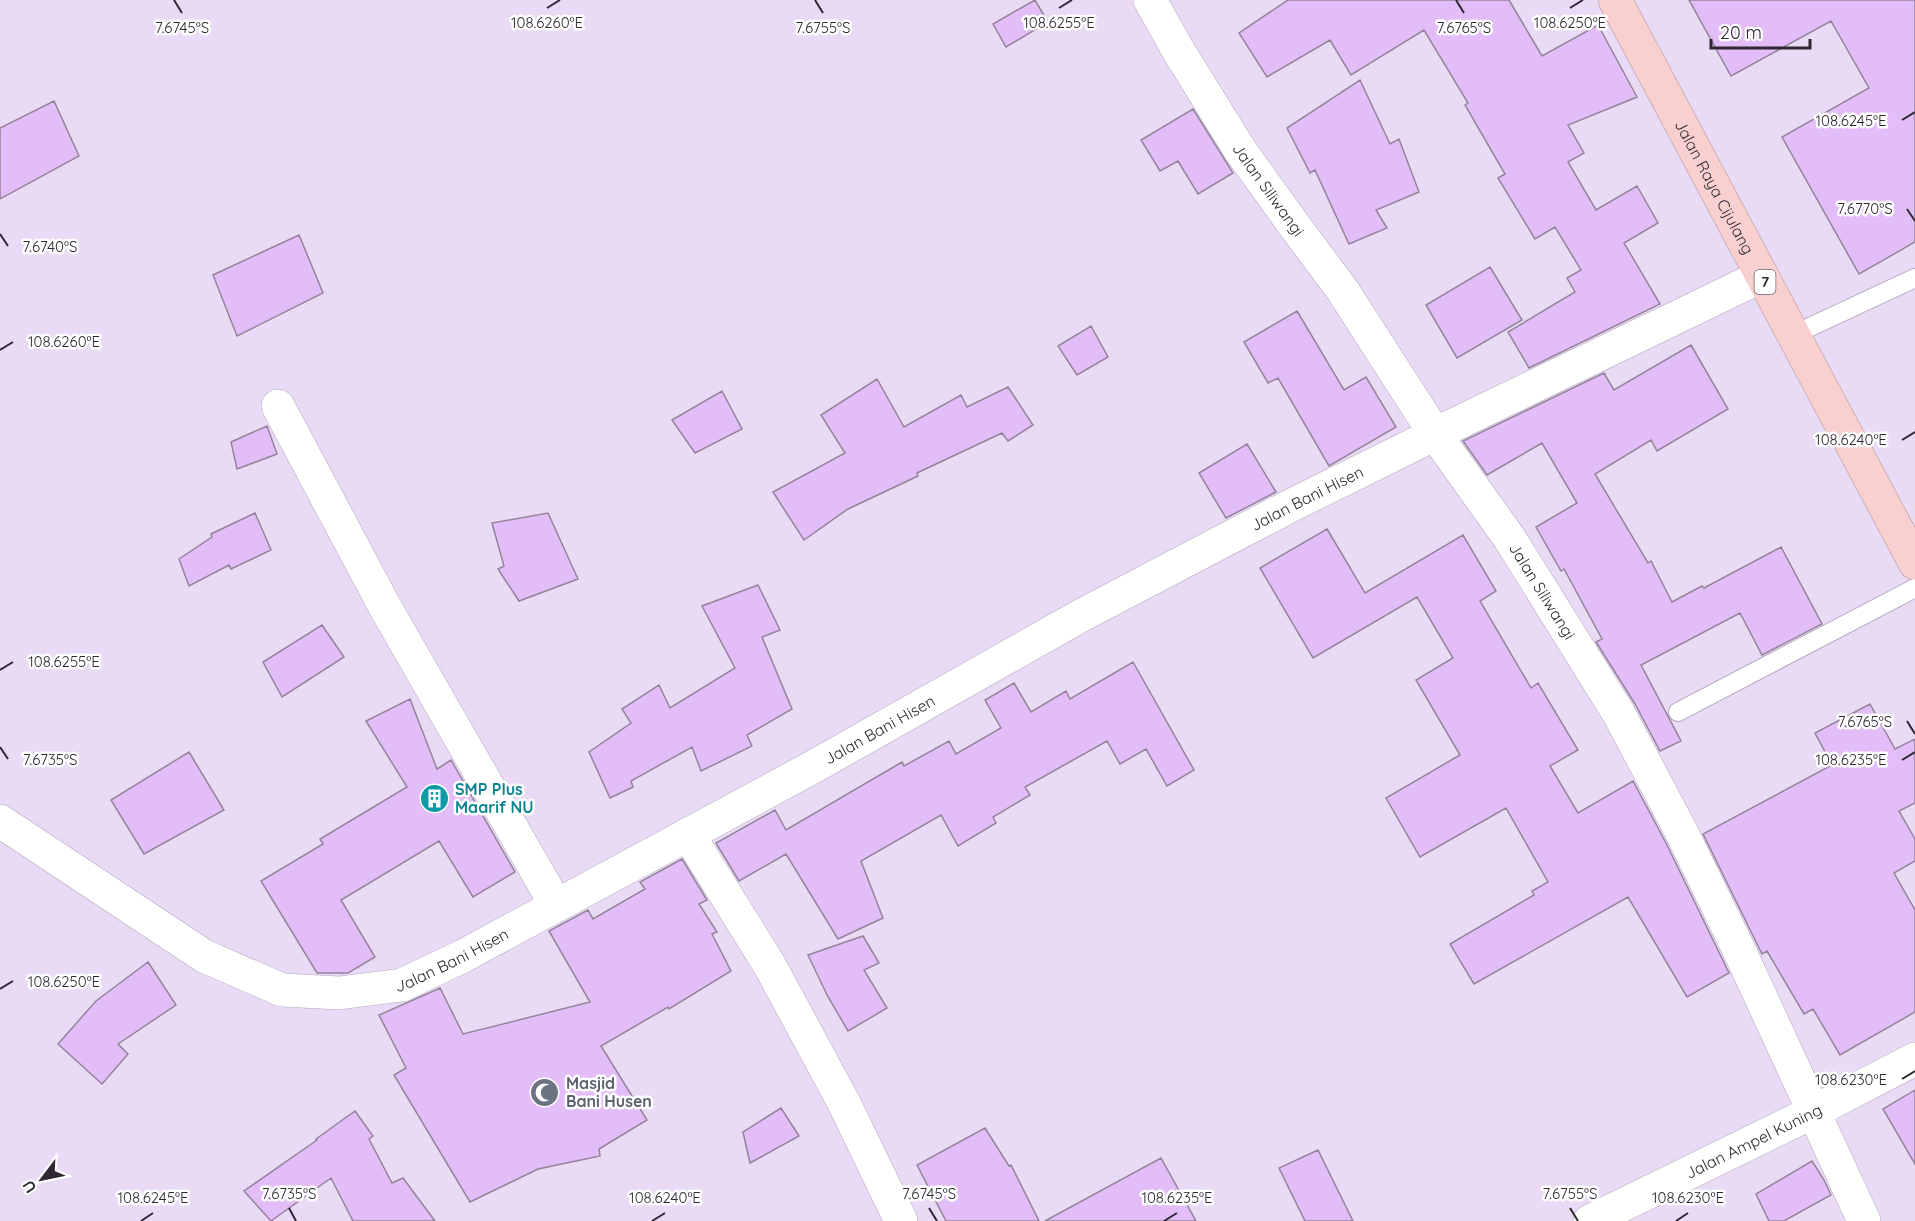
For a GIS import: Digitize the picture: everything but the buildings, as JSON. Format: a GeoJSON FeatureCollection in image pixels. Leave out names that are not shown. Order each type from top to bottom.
{"type":"FeatureCollection","features":[{"type":"Feature","properties":{"kind":"highway","name":"Jalan Raya Cijulang"},"geometry":{"type":"LineString","coordinates":[[1615,0],[1915,563]]}},
{"type":"Feature","properties":{"kind":"street","name":"Jalan Siliwangi"},"geometry":{"type":"LineString","coordinates":[[1150,0],[1240,150],[1343,291],[1435,434],[1510,539],[1619,714],[1683,835],[1740,952],[1864,1221]]}},
{"type":"Feature","properties":{"kind":"street","name":"Jalan Bani Hisen"},"geometry":{"type":"LineString","coordinates":[[0,821],[204,956],[282,990],[339,993],[402,985],[463,956],[813,767],[1082,615],[1281,511],[1762,276]]}},
{"type":"Feature","properties":{"kind":"street"},"geometry":{"type":"LineString","coordinates":[[278,406],[385,607],[556,905]]}},
{"type":"Feature","properties":{"kind":"street"},"geometry":{"type":"LineString","coordinates":[[688,834],[771,966],[844,1103],[901,1221]]}},
{"type":"Feature","properties":{"kind":"street","name":"Jalan Ampel Kuning"},"geometry":{"type":"LineString","coordinates":[[1590,1221],[1813,1112],[1915,1059]]}},
{"type":"Feature","properties":{"kind":"lane"},"geometry":{"type":"LineString","coordinates":[[1793,335],[1915,278]]}},
{"type":"Feature","properties":{"kind":"lane"},"geometry":{"type":"LineString","coordinates":[[1678,712],[1915,588]]}},
{"type":"Feature","properties":{"kind":"place","name":"SMP Plus Maarif NU"},"geometry":{"type":"Point","coordinates":[434,798]}},
{"type":"Feature","properties":{"kind":"place","name":"Masjid Bani Husen"},"geometry":{"type":"Point","coordinates":[545,1092]}}]}
